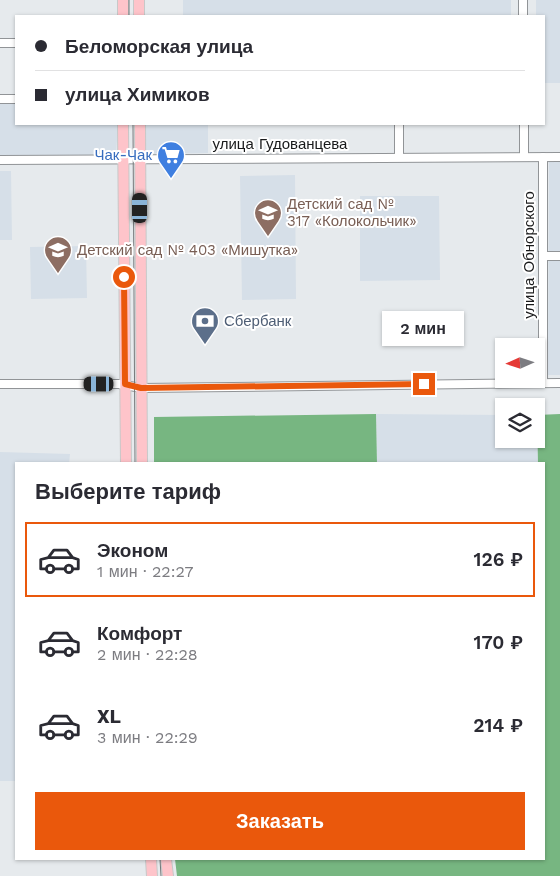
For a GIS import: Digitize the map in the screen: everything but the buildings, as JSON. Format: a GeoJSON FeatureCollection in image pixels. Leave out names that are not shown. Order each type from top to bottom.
{"type":"FeatureCollection","features":[{"type":"Feature","properties":{"kind":"main road"},"geometry":{"type":"LineString","coordinates":[[123,0],[123,15]]}},
{"type":"Feature","properties":{"kind":"main road"},"geometry":{"type":"LineString","coordinates":[[139,0],[139,15]]}},
{"type":"Feature","properties":{"kind":"main road"},"geometry":{"type":"LineString","coordinates":[[123,125],[126,462]]}},
{"type":"Feature","properties":{"kind":"main road"},"geometry":{"type":"LineString","coordinates":[[140,125],[142,462]]}},
{"type":"Feature","properties":{"kind":"main road"},"geometry":{"type":"LineString","coordinates":[[150,860],[152,876]]}},
{"type":"Feature","properties":{"kind":"main road"},"geometry":{"type":"LineString","coordinates":[[166,860],[168,876]]}},
{"type":"Feature","properties":{"kind":"street"},"geometry":{"type":"LineString","coordinates":[[523,0],[523,15]]}},
{"type":"Feature","properties":{"kind":"street"},"geometry":{"type":"LineString","coordinates":[[0,44],[15,43]]}},
{"type":"Feature","properties":{"kind":"street"},"geometry":{"type":"LineString","coordinates":[[0,99],[15,99]]}},
{"type":"Feature","properties":{"kind":"street"},"geometry":{"type":"LineString","coordinates":[[399,125],[399,157]]}},
{"type":"Feature","properties":{"kind":"street"},"geometry":{"type":"LineString","coordinates":[[524,125],[524,157]]}},
{"type":"Feature","properties":{"kind":"street","name":"улица Обнорского"},"geometry":{"type":"LineString","coordinates":[[543,157],[543,338]]}},
{"type":"Feature","properties":{"kind":"street","name":"улица Гудованцева"},"geometry":{"type":"LineString","coordinates":[[0,160],[560,157]]}},
{"type":"Feature","properties":{"kind":"street"},"geometry":{"type":"LineString","coordinates":[[543,256],[560,256]]}},
{"type":"Feature","properties":{"kind":"street"},"geometry":{"type":"LineString","coordinates":[[545,383],[560,383]]}},
{"type":"Feature","properties":{"kind":"street"},"geometry":{"type":"LineString","coordinates":[[0,384],[125,384],[141,388],[495,384]]}},
{"type":"Feature","properties":{"kind":"shaded area"},"geometry":{"type":"Polygon","coordinates":[[[183,0],[511,0],[511,15],[183,15],[183,0]]]}},
{"type":"Feature","properties":{"kind":"shaded area"},"geometry":{"type":"Polygon","coordinates":[[[536,0],[560,0],[560,83],[545,83],[545,15],[536,15],[536,0]]]}},
{"type":"Feature","properties":{"kind":"shaded area"},"geometry":{"type":"Polygon","coordinates":[[[0,103],[15,103],[15,125],[118,125],[116,156],[0,155],[0,103]]]}},
{"type":"Feature","properties":{"kind":"shaded area"},"geometry":{"type":"Polygon","coordinates":[[[145,125],[208,125],[208,153],[145,154],[145,125]]]}},
{"type":"Feature","properties":{"kind":"shaded area"},"geometry":{"type":"Polygon","coordinates":[[[549,160],[560,160],[560,375],[548,375],[549,160]]]}},
{"type":"Feature","properties":{"kind":"shaded area"},"geometry":{"type":"Polygon","coordinates":[[[0,171],[11,171],[12,240],[0,240],[0,171]]]}},
{"type":"Feature","properties":{"kind":"shaded area","name":"Детский сад № 317 «Колокольчик»"},"geometry":{"type":"Polygon","coordinates":[[[295,175],[296,299],[242,300],[240,176],[295,175]]]}},
{"type":"Feature","properties":{"kind":"shaded area"},"geometry":{"type":"Polygon","coordinates":[[[360,196],[439,196],[440,280],[360,281],[360,196]]]}},
{"type":"Feature","properties":{"kind":"shaded area","name":"Детский сад № 403 «Мишутка»"},"geometry":{"type":"Polygon","coordinates":[[[86,246],[87,298],[31,299],[30,247],[86,246]]]}},
{"type":"Feature","properties":{"kind":"shaded area"},"geometry":{"type":"Polygon","coordinates":[[[376,414],[495,415],[495,448],[538,448],[538,462],[377,462],[376,414]]]}},
{"type":"Feature","properties":{"kind":"shaded area"},"geometry":{"type":"Polygon","coordinates":[[[0,452],[70,454],[69,462],[15,462],[15,781],[0,781],[0,452]]]}},
{"type":"Feature","properties":{"kind":"green space"},"geometry":{"type":"Polygon","coordinates":[[[376,414],[377,462],[154,462],[154,417],[376,414]]]}},
{"type":"Feature","properties":{"kind":"green space"},"geometry":{"type":"Polygon","coordinates":[[[560,414],[560,876],[177,876],[175,860],[545,860],[545,462],[538,462],[538,448],[545,448],[545,415],[560,414]]]}},
{"type":"Feature","properties":{"kind":"tram line"},"geometry":{"type":"LineString","coordinates":[[129,0],[129,15]]}},
{"type":"Feature","properties":{"kind":"tram line"},"geometry":{"type":"LineString","coordinates":[[133,125],[135,462]]}},
{"type":"Feature","properties":{"kind":"tram line"},"geometry":{"type":"LineString","coordinates":[[160,860],[161,876]]}},
{"type":"Feature","properties":{"kind":"place","name":"Чак-Чак"},"geometry":{"type":"Point","coordinates":[171,179]}},
{"type":"Feature","properties":{"kind":"place","name":"Детский сад № 317 «Колокольчик»"},"geometry":{"type":"Point","coordinates":[268,237]}},
{"type":"Feature","properties":{"kind":"place","name":"Детский сад № 403 «Мишутка»"},"geometry":{"type":"Point","coordinates":[58,274]}},
{"type":"Feature","properties":{"kind":"place","name":"Сбербанк"},"geometry":{"type":"Point","coordinates":[205,345]}},
{"type":"Feature","properties":{"kind":"route"},"geometry":{"type":"LineString","coordinates":[[124,277],[125,384],[141,388],[424,384]]}}]}
